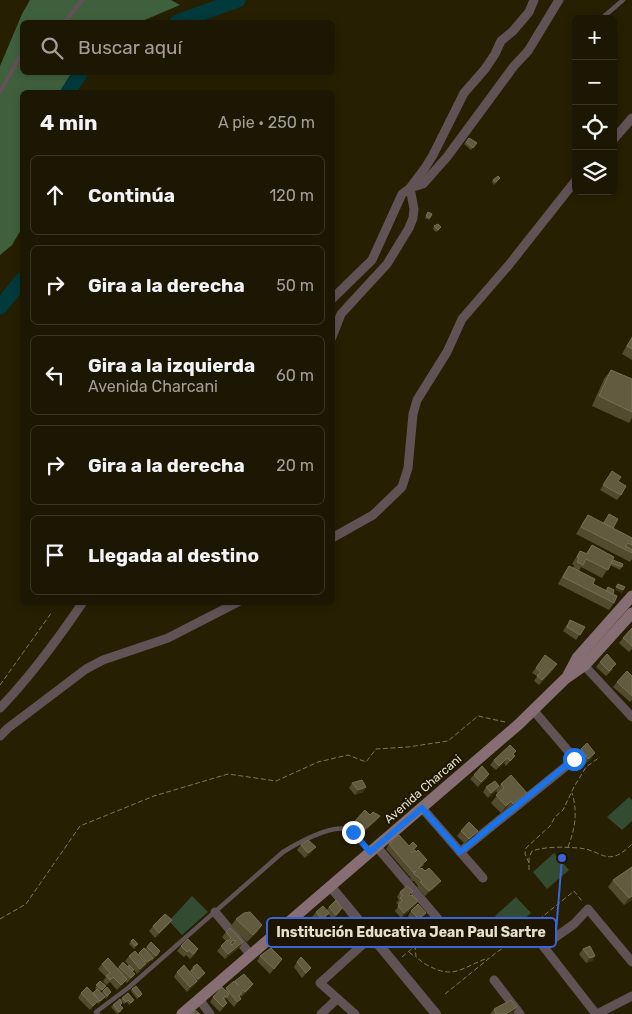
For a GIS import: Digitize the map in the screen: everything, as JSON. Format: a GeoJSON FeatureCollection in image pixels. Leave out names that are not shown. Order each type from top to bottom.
{"type":"FeatureCollection","features":[{"type":"Feature","properties":{"kind":"main road","name":"Avenida Charcani"},"geometry":{"type":"LineString","coordinates":[[182,1014],[534,711],[627,618],[632,596]]}},
{"type":"Feature","properties":{"kind":"street"},"geometry":{"type":"LineString","coordinates":[[335,296],[372,260],[402,194],[410,188],[433,155],[464,94],[485,69],[501,41],[514,31],[529,12],[534,0]]}},
{"type":"Feature","properties":{"kind":"street"},"geometry":{"type":"LineString","coordinates":[[410,188],[423,184],[448,157],[514,66],[531,47],[559,0]]}},
{"type":"Feature","properties":{"kind":"street"},"geometry":{"type":"LineString","coordinates":[[617,135],[632,118]]}},
{"type":"Feature","properties":{"kind":"street"},"geometry":{"type":"LineString","coordinates":[[335,536],[373,515],[402,487],[408,468],[413,414],[417,400],[447,352],[462,319],[508,266],[572,185]]}},
{"type":"Feature","properties":{"kind":"street"},"geometry":{"type":"LineString","coordinates":[[335,329],[341,314],[387,264],[402,240],[413,218],[410,188]]}},
{"type":"Feature","properties":{"kind":"street"},"geometry":{"type":"LineString","coordinates":[[0,708],[56,640],[81,605]]}},
{"type":"Feature","properties":{"kind":"street"},"geometry":{"type":"LineString","coordinates":[[0,736],[86,669],[103,660],[168,638],[232,605]]}},
{"type":"Feature","properties":{"kind":"street"},"geometry":{"type":"LineString","coordinates":[[581,662],[632,717]]}},
{"type":"Feature","properties":{"kind":"street"},"geometry":{"type":"LineString","coordinates":[[460,852],[574,759],[534,711]]}},
{"type":"Feature","properties":{"kind":"street"},"geometry":{"type":"LineString","coordinates":[[422,808],[483,878]]}},
{"type":"Feature","properties":{"kind":"street"},"geometry":{"type":"LineString","coordinates":[[374,850],[443,925]]}},
{"type":"Feature","properties":{"kind":"street"},"geometry":{"type":"LineString","coordinates":[[331,887],[436,1014]]}},
{"type":"Feature","properties":{"kind":"street"},"geometry":{"type":"LineString","coordinates":[[632,962],[588,909],[574,924],[543,946],[597,1014],[632,996]]}},
{"type":"Feature","properties":{"kind":"street"},"geometry":{"type":"LineString","coordinates":[[215,912],[251,955]]}},
{"type":"Feature","properties":{"kind":"street"},"geometry":{"type":"LineString","coordinates":[[356,1014],[320,983],[371,936]]}},
{"type":"Feature","properties":{"kind":"street"},"geometry":{"type":"LineString","coordinates":[[494,980],[520,1014]]}},
{"type":"Feature","properties":{"kind":"street"},"geometry":{"type":"LineString","coordinates":[[199,999],[210,1014]]}},
{"type":"Feature","properties":{"kind":"street"},"geometry":{"type":"LineString","coordinates":[[321,1014],[337,999]]}},
{"type":"Feature","properties":{"kind":"lane"},"geometry":{"type":"LineString","coordinates":[[66,20],[82,0]]}},
{"type":"Feature","properties":{"kind":"lane"},"geometry":{"type":"LineString","coordinates":[[606,15],[623,0]]}},
{"type":"Feature","properties":{"kind":"lane"},"geometry":{"type":"LineString","coordinates":[[0,92],[20,57]]}},
{"type":"Feature","properties":{"kind":"lane"},"geometry":{"type":"LineString","coordinates":[[98,1014],[96,1012],[128,988],[283,852],[326,831],[346,828],[374,850]]}},
{"type":"Feature","properties":{"kind":"path"},"geometry":{"type":"LineString","coordinates":[[0,685],[52,612]]}},
{"type":"Feature","properties":{"kind":"path"},"geometry":{"type":"LineString","coordinates":[[0,919],[26,904],[80,826],[154,796],[228,774],[276,781],[318,762],[348,755],[366,762],[376,749],[408,747],[448,741],[478,716],[519,724]]}},
{"type":"Feature","properties":{"kind":"path"},"geometry":{"type":"LineString","coordinates":[[529,863],[525,854],[526,848],[550,826],[555,817],[563,810],[586,767],[600,757]]}},
{"type":"Feature","properties":{"kind":"path"},"geometry":{"type":"LineString","coordinates":[[567,848],[576,814],[572,792]]}},
{"type":"Feature","properties":{"kind":"path"},"geometry":{"type":"LineString","coordinates":[[529,870],[532,851],[548,848],[579,848],[605,858],[625,851],[632,844]]}},
{"type":"Feature","properties":{"kind":"path"},"geometry":{"type":"LineString","coordinates":[[446,994],[491,956],[522,936],[531,926],[574,891],[588,909]]}},
{"type":"Feature","properties":{"kind":"path"},"geometry":{"type":"LineString","coordinates":[[393,964],[443,925]]}},
{"type":"Feature","properties":{"kind":"path"},"geometry":{"type":"LineString","coordinates":[[531,926],[540,942]]}},
{"type":"Feature","properties":{"kind":"path"},"geometry":{"type":"LineString","coordinates":[[415,945],[416,957]]}},
{"type":"Feature","properties":{"kind":"path"},"geometry":{"type":"LineString","coordinates":[[408,952],[428,966],[452,973],[491,956]]}},
{"type":"Feature","properties":{"kind":"green space"},"geometry":{"type":"Polygon","coordinates":[[[30,0],[171,0],[180,5],[145,20],[20,20],[20,75],[73,75],[64,90],[20,90],[20,231],[12,245],[0,255],[0,66],[22,14],[30,0]]]}},
{"type":"Feature","properties":{"kind":"green space"},"geometry":{"type":"Polygon","coordinates":[[[629,797],[632,800],[632,821],[622,830],[607,817],[629,797]]]}},
{"type":"Feature","properties":{"kind":"green space"},"geometry":{"type":"Polygon","coordinates":[[[554,853],[569,870],[547,889],[533,872],[554,853]]]}},
{"type":"Feature","properties":{"kind":"green space"},"geometry":{"type":"Polygon","coordinates":[[[192,896],[208,912],[182,935],[169,921],[192,896]]]}},
{"type":"Feature","properties":{"kind":"green space"},"geometry":{"type":"Polygon","coordinates":[[[516,897],[531,913],[510,932],[495,916],[516,897]]]}},
{"type":"Feature","properties":{"kind":"building"},"geometry":{"type":"Polygon","coordinates":[[[469,138],[477,143],[473,148],[466,142],[469,138]]]}},
{"type":"Feature","properties":{"kind":"building"},"geometry":{"type":"Polygon","coordinates":[[[498,176],[500,178],[496,182],[493,180],[498,176]]]}},
{"type":"Feature","properties":{"kind":"building"},"geometry":{"type":"Polygon","coordinates":[[[428,212],[432,214],[430,218],[426,216],[428,212]]]}},
{"type":"Feature","properties":{"kind":"building"},"geometry":{"type":"Polygon","coordinates":[[[438,224],[441,227],[438,230],[434,226],[438,224]]]}},
{"type":"Feature","properties":{"kind":"building"},"geometry":{"type":"Polygon","coordinates":[[[632,338],[632,349],[627,346],[632,338]]]}},
{"type":"Feature","properties":{"kind":"building"},"geometry":{"type":"Polygon","coordinates":[[[611,370],[632,379],[632,412],[599,396],[611,370]]]}},
{"type":"Feature","properties":{"kind":"building"},"geometry":{"type":"Polygon","coordinates":[[[612,471],[621,477],[618,481],[626,486],[621,495],[603,485],[612,471]]]}},
{"type":"Feature","properties":{"kind":"building"},"geometry":{"type":"Polygon","coordinates":[[[609,514],[618,519],[613,528],[604,523],[609,514]]]}},
{"type":"Feature","properties":{"kind":"building"},"geometry":{"type":"Polygon","coordinates":[[[588,515],[632,538],[632,545],[628,543],[625,546],[632,550],[632,553],[581,527],[588,515]]]}},
{"type":"Feature","properties":{"kind":"building"},"geometry":{"type":"Polygon","coordinates":[[[592,545],[614,557],[608,570],[586,559],[583,565],[577,562],[580,551],[587,554],[592,545]]]}},
{"type":"Feature","properties":{"kind":"building"},"geometry":{"type":"Polygon","coordinates":[[[613,560],[623,564],[622,567],[611,563],[613,560]]]}},
{"type":"Feature","properties":{"kind":"building"},"geometry":{"type":"Polygon","coordinates":[[[569,566],[595,579],[593,584],[617,596],[614,603],[563,577],[569,566]]]}},
{"type":"Feature","properties":{"kind":"building"},"geometry":{"type":"Polygon","coordinates":[[[618,584],[625,587],[623,590],[616,587],[618,584]]]}},
{"type":"Feature","properties":{"kind":"building"},"geometry":{"type":"Polygon","coordinates":[[[608,587],[614,590],[613,594],[606,591],[608,587]]]}},
{"type":"Feature","properties":{"kind":"building"},"geometry":{"type":"Polygon","coordinates":[[[570,620],[585,627],[580,635],[567,627],[570,620]]]}},
{"type":"Feature","properties":{"kind":"building"},"geometry":{"type":"Polygon","coordinates":[[[632,628],[632,646],[623,638],[632,628]]]}},
{"type":"Feature","properties":{"kind":"building"},"geometry":{"type":"Polygon","coordinates":[[[607,654],[616,664],[609,671],[600,662],[607,654]]]}},
{"type":"Feature","properties":{"kind":"building"},"geometry":{"type":"Polygon","coordinates":[[[545,655],[557,664],[542,680],[537,676],[541,672],[536,668],[545,655]]]}},
{"type":"Feature","properties":{"kind":"building"},"geometry":{"type":"Polygon","coordinates":[[[627,671],[632,676],[632,696],[617,682],[627,671]]]}},
{"type":"Feature","properties":{"kind":"building"},"geometry":{"type":"Polygon","coordinates":[[[587,743],[595,753],[588,759],[581,749],[587,743]]]}},
{"type":"Feature","properties":{"kind":"building"},"geometry":{"type":"Polygon","coordinates":[[[510,745],[516,751],[513,754],[515,756],[510,761],[507,758],[499,766],[494,760],[510,745]]]}},
{"type":"Feature","properties":{"kind":"building"},"geometry":{"type":"Polygon","coordinates":[[[482,766],[489,774],[481,782],[474,775],[482,766]]]}},
{"type":"Feature","properties":{"kind":"building"},"geometry":{"type":"Polygon","coordinates":[[[511,775],[527,793],[513,804],[511,801],[506,806],[496,795],[504,788],[501,784],[511,775]]]}},
{"type":"Feature","properties":{"kind":"building"},"geometry":{"type":"Polygon","coordinates":[[[362,780],[366,787],[358,790],[352,783],[362,780]]]}},
{"type":"Feature","properties":{"kind":"building"},"geometry":{"type":"Polygon","coordinates":[[[495,781],[499,786],[491,793],[486,787],[495,781]]]}},
{"type":"Feature","properties":{"kind":"building"},"geometry":{"type":"Polygon","coordinates":[[[365,810],[370,815],[373,812],[380,816],[364,830],[355,821],[365,810]]]}},
{"type":"Feature","properties":{"kind":"building"},"geometry":{"type":"Polygon","coordinates":[[[469,822],[478,831],[469,839],[461,831],[469,822]]]}},
{"type":"Feature","properties":{"kind":"building"},"geometry":{"type":"Polygon","coordinates":[[[399,835],[409,846],[413,842],[417,846],[411,853],[418,850],[427,860],[419,867],[425,871],[429,868],[441,881],[429,891],[413,873],[416,871],[413,872],[389,844],[399,835]]]}},
{"type":"Feature","properties":{"kind":"building"},"geometry":{"type":"Polygon","coordinates":[[[308,840],[316,847],[308,853],[301,845],[308,840]]]}},
{"type":"Feature","properties":{"kind":"building"},"geometry":{"type":"Polygon","coordinates":[[[632,867],[632,896],[629,898],[613,880],[632,867]]]}},
{"type":"Feature","properties":{"kind":"building"},"geometry":{"type":"Polygon","coordinates":[[[407,886],[413,891],[409,894],[418,901],[404,913],[398,906],[402,900],[400,892],[407,886]]]}},
{"type":"Feature","properties":{"kind":"building"},"geometry":{"type":"Polygon","coordinates":[[[336,900],[342,908],[336,915],[329,907],[336,900]]]}},
{"type":"Feature","properties":{"kind":"building"},"geometry":{"type":"Polygon","coordinates":[[[418,904],[426,913],[419,919],[411,911],[418,904]]]}},
{"type":"Feature","properties":{"kind":"building"},"geometry":{"type":"Polygon","coordinates":[[[323,906],[329,913],[322,919],[316,912],[323,906]]]}},
{"type":"Feature","properties":{"kind":"building"},"geometry":{"type":"Polygon","coordinates":[[[250,912],[262,925],[253,935],[236,919],[244,913],[250,912]]]}},
{"type":"Feature","properties":{"kind":"building"},"geometry":{"type":"Polygon","coordinates":[[[165,914],[172,920],[159,933],[153,926],[165,914]]]}},
{"type":"Feature","properties":{"kind":"building"},"geometry":{"type":"Polygon","coordinates":[[[307,917],[314,924],[312,926],[315,929],[308,936],[298,925],[307,917]]]}},
{"type":"Feature","properties":{"kind":"building"},"geometry":{"type":"Polygon","coordinates":[[[230,928],[243,942],[228,954],[221,946],[231,938],[226,932],[230,928]]]}},
{"type":"Feature","properties":{"kind":"building"},"geometry":{"type":"Polygon","coordinates":[[[133,939],[138,944],[135,946],[131,941],[133,939]]]}},
{"type":"Feature","properties":{"kind":"building"},"geometry":{"type":"Polygon","coordinates":[[[188,939],[198,949],[193,954],[189,950],[187,952],[181,946],[188,939]]]}},
{"type":"Feature","properties":{"kind":"building"},"geometry":{"type":"Polygon","coordinates":[[[151,942],[160,951],[156,956],[147,947],[151,942]]]}},
{"type":"Feature","properties":{"kind":"building"},"geometry":{"type":"Polygon","coordinates":[[[590,946],[595,956],[590,958],[583,949],[590,946]]]}},
{"type":"Feature","properties":{"kind":"building"},"geometry":{"type":"Polygon","coordinates":[[[144,948],[153,958],[147,962],[139,953],[144,948]]]}},
{"type":"Feature","properties":{"kind":"building"},"geometry":{"type":"Polygon","coordinates":[[[271,948],[282,959],[274,969],[260,956],[271,948]]]}},
{"type":"Feature","properties":{"kind":"building"},"geometry":{"type":"Polygon","coordinates":[[[135,951],[146,963],[140,969],[129,956],[135,951]]]}},
{"type":"Feature","properties":{"kind":"building"},"geometry":{"type":"Polygon","coordinates":[[[301,957],[311,968],[306,973],[297,962],[301,957]]]}},
{"type":"Feature","properties":{"kind":"building"},"geometry":{"type":"Polygon","coordinates":[[[108,958],[127,979],[121,985],[113,977],[110,980],[106,976],[110,973],[102,964],[108,958]]]}},
{"type":"Feature","properties":{"kind":"building"},"geometry":{"type":"Polygon","coordinates":[[[123,962],[135,974],[131,978],[119,967],[123,962]]]}},
{"type":"Feature","properties":{"kind":"building"},"geometry":{"type":"Polygon","coordinates":[[[197,964],[205,973],[198,979],[191,971],[197,964]]]}},
{"type":"Feature","properties":{"kind":"building"},"geometry":{"type":"Polygon","coordinates":[[[184,965],[197,981],[190,987],[177,972],[184,965]]]}},
{"type":"Feature","properties":{"kind":"building"},"geometry":{"type":"Polygon","coordinates":[[[244,974],[253,984],[245,992],[243,990],[239,996],[241,999],[237,1002],[226,988],[234,981],[238,985],[235,981],[244,974]]]}},
{"type":"Feature","properties":{"kind":"building"},"geometry":{"type":"Polygon","coordinates":[[[100,981],[106,986],[102,990],[96,985],[100,981]]]}},
{"type":"Feature","properties":{"kind":"building"},"geometry":{"type":"Polygon","coordinates":[[[136,986],[142,994],[139,997],[132,989],[136,986]]]}},
{"type":"Feature","properties":{"kind":"building"},"geometry":{"type":"Polygon","coordinates":[[[87,987],[99,1000],[93,1006],[81,993],[87,987]]]}},
{"type":"Feature","properties":{"kind":"building"},"geometry":{"type":"Polygon","coordinates":[[[107,987],[111,992],[107,996],[103,991],[107,987]]]}},
{"type":"Feature","properties":{"kind":"building"},"geometry":{"type":"Polygon","coordinates":[[[222,987],[229,994],[223,998],[227,1003],[223,1007],[213,997],[222,987]]]}},
{"type":"Feature","properties":{"kind":"building"},"geometry":{"type":"Polygon","coordinates":[[[97,989],[105,997],[100,1001],[93,993],[97,989]]]}},
{"type":"Feature","properties":{"kind":"building"},"geometry":{"type":"Polygon","coordinates":[[[128,993],[134,1000],[131,1003],[128,1000],[126,1002],[122,998],[128,993]]]}},
{"type":"Feature","properties":{"kind":"building"},"geometry":{"type":"Polygon","coordinates":[[[120,999],[122,1003],[120,1005],[123,1008],[119,1012],[113,1005],[120,999]]]}},
{"type":"Feature","properties":{"kind":"building"},"geometry":{"type":"Polygon","coordinates":[[[511,1000],[517,1007],[506,1014],[496,1014],[494,1009],[511,1000]]]}},
{"type":"Feature","properties":{"kind":"building"},"geometry":{"type":"Polygon","coordinates":[[[195,1010],[200,1014],[191,1014],[195,1010]]]}},
{"type":"Feature","properties":{"kind":"waterway"},"geometry":{"type":"LineString","coordinates":[[183,20],[238,0]]}},
{"type":"Feature","properties":{"kind":"waterway"},"geometry":{"type":"LineString","coordinates":[[69,90],[79,75]]}},
{"type":"Feature","properties":{"kind":"waterway"},"geometry":{"type":"LineString","coordinates":[[0,307],[20,282]]}},
{"type":"Feature","properties":{"kind":"place","name":"Institución Educativa Jean Paul Sartre"},"geometry":{"type":"Point","coordinates":[562,858]}},
{"type":"Feature","properties":{"kind":"route"},"geometry":{"type":"LineString","coordinates":[[353,832],[370,852],[422,808],[460,852],[574,759]]}}]}
